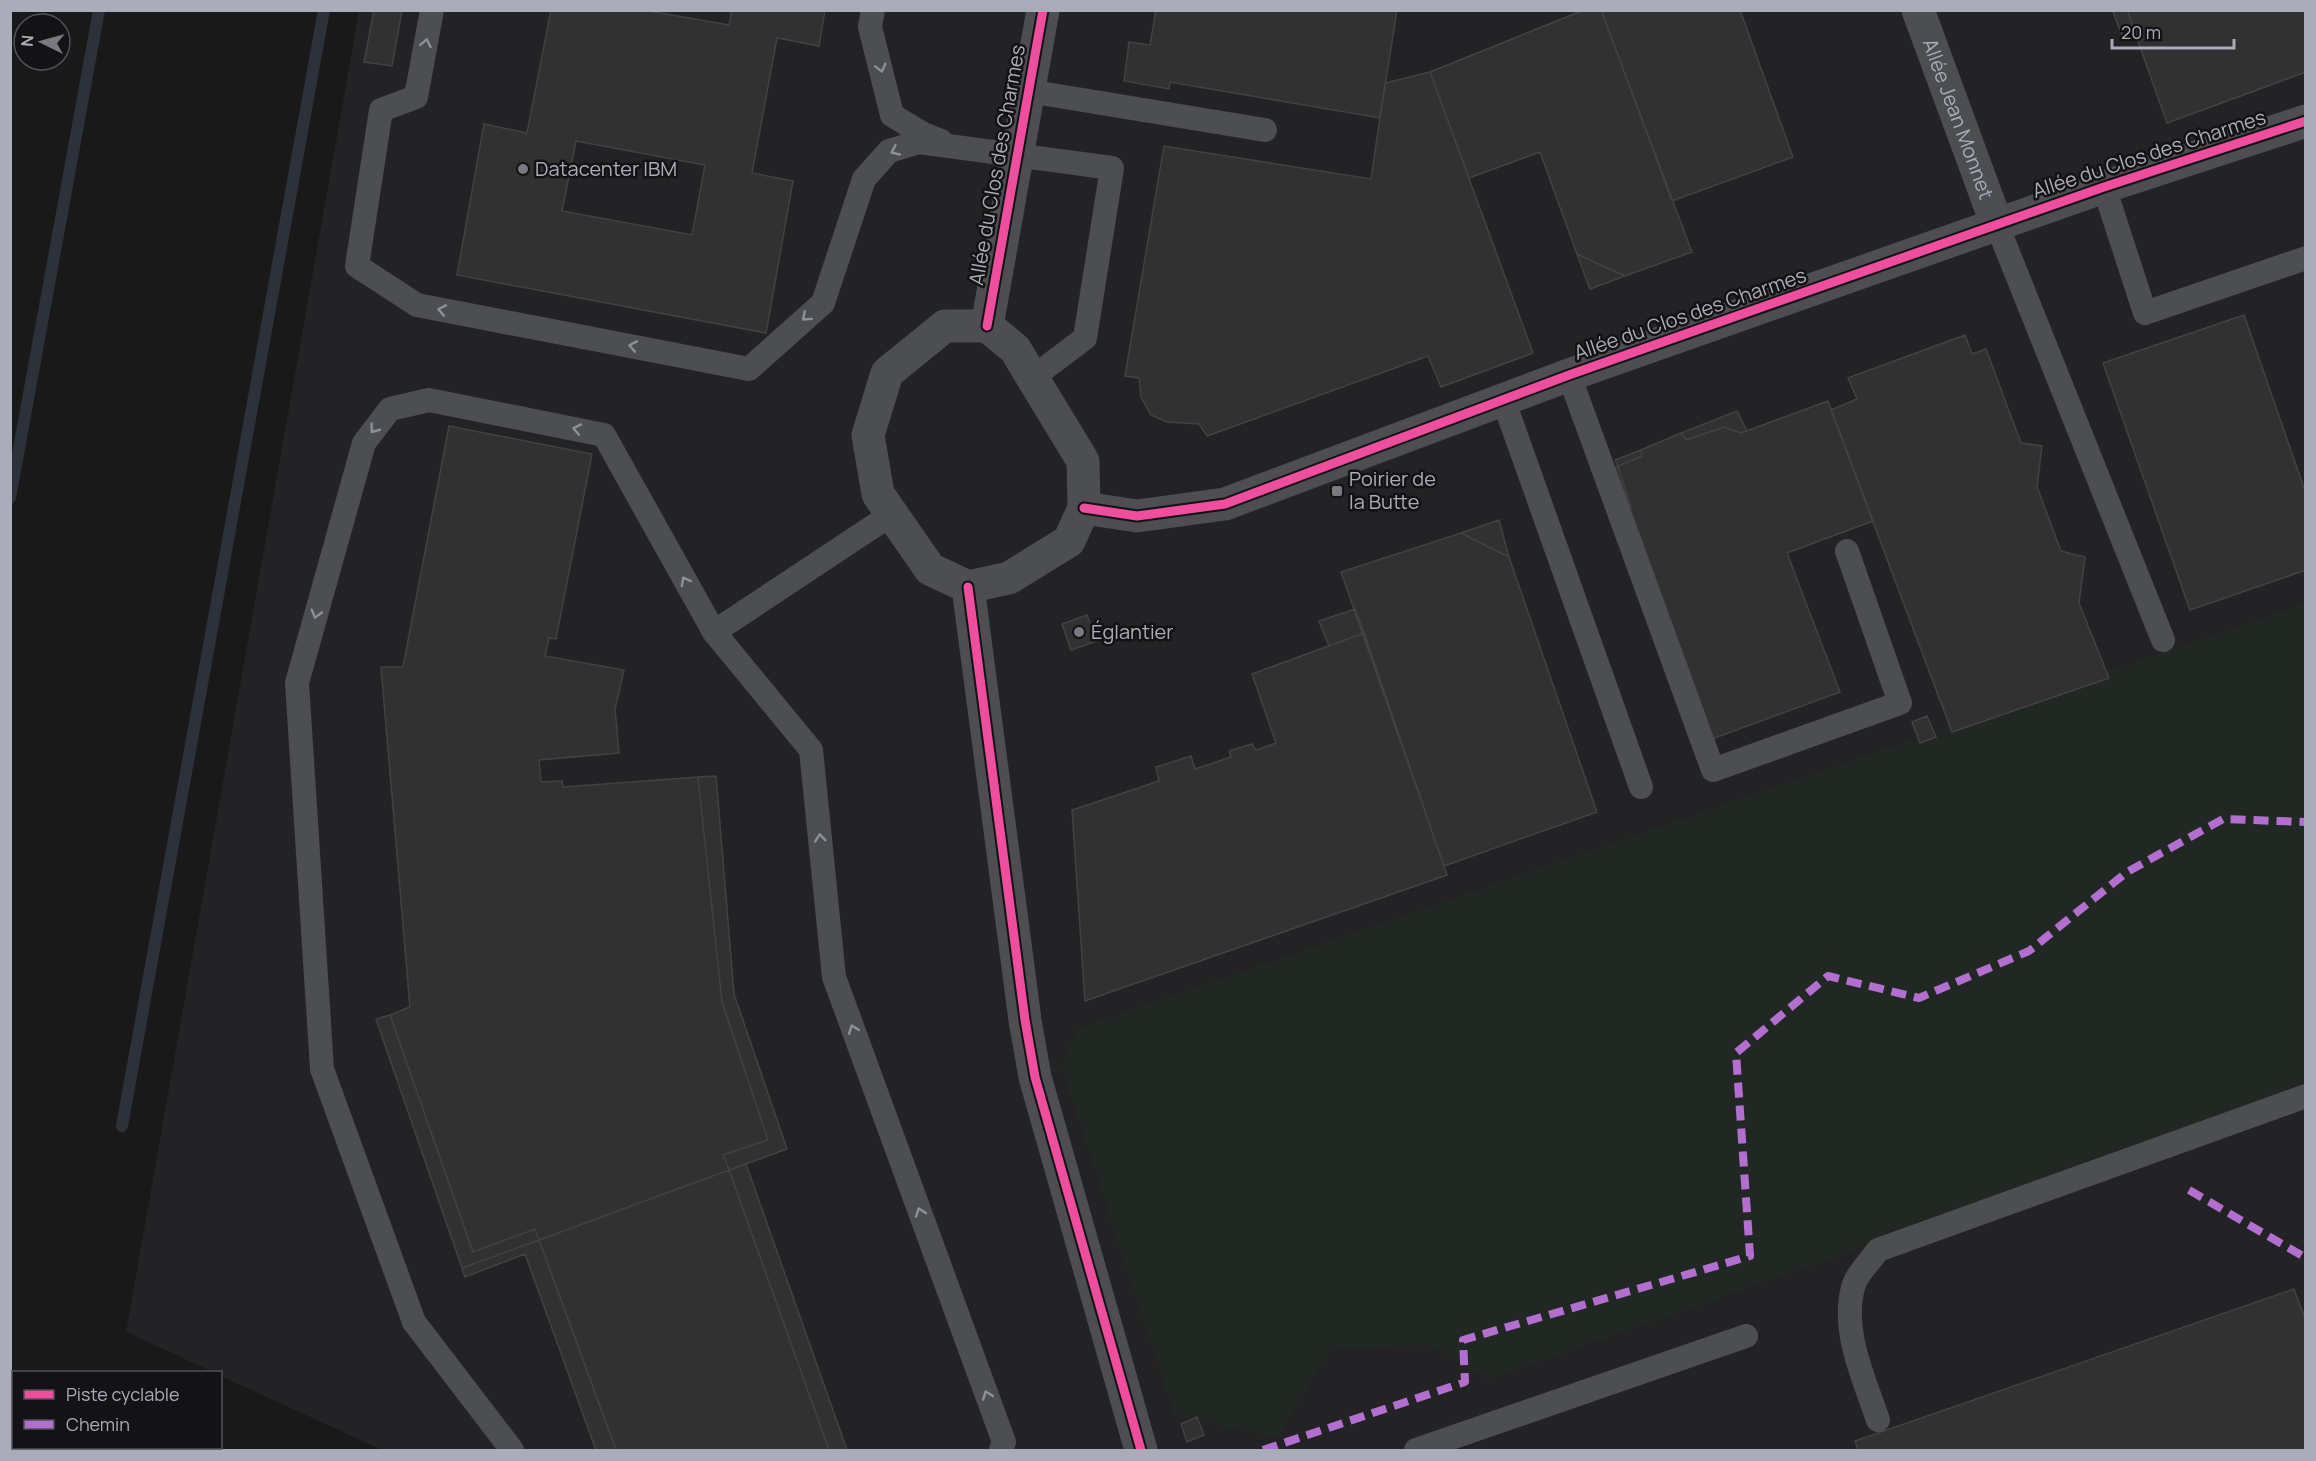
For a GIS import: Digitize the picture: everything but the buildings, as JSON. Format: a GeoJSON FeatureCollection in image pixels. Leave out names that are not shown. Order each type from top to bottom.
{"type":"FeatureCollection","features":[{"type":"Feature","properties":{"kind":"street","name":"Allée du Clos des Charmes"},"geometry":{"type":"LineString","coordinates":[[987,326],[1043,10]]}},
{"type":"Feature","properties":{"kind":"street","name":"Allée Jean Monnet"},"geometry":{"type":"LineString","coordinates":[[1918,10],[1997,225]]}},
{"type":"Feature","properties":{"kind":"street","name":"Allée du Clos des Charmes"},"geometry":{"type":"LineString","coordinates":[[1084,508],[1137,516],[1226,504],[1569,375],[2104,187],[2306,121]]}},
{"type":"Feature","properties":{"kind":"street"},"geometry":{"type":"LineString","coordinates":[[945,326],[987,326],[1015,349],[1032,378],[1083,461],[1084,508],[1069,541],[1009,578],[968,587],[930,569],[878,494],[868,435],[887,373],[945,326]]}},
{"type":"Feature","properties":{"kind":"street"},"geometry":{"type":"LineString","coordinates":[[968,587],[1025,1020],[1035,1077],[1141,1450]]}},
{"type":"Feature","properties":{"kind":"lane"},"geometry":{"type":"LineString","coordinates":[[432,10],[416,97],[381,110],[357,266],[417,305],[749,369],[823,303],[864,179],[889,151],[919,142],[1018,153],[1112,168],[1084,338],[1032,378]]}},
{"type":"Feature","properties":{"kind":"lane"},"geometry":{"type":"LineString","coordinates":[[873,10],[870,27],[892,115],[922,134],[951,145]]}},
{"type":"Feature","properties":{"kind":"lane"},"geometry":{"type":"LineString","coordinates":[[1028,91],[1265,130]]}},
{"type":"Feature","properties":{"kind":"lane"},"geometry":{"type":"LineString","coordinates":[[2104,187],[2145,313],[2306,258]]}},
{"type":"Feature","properties":{"kind":"lane"},"geometry":{"type":"LineString","coordinates":[[1997,225],[2163,640]]}},
{"type":"Feature","properties":{"kind":"lane"},"geometry":{"type":"LineString","coordinates":[[1569,375],[1713,770],[1900,703],[1847,551]]}},
{"type":"Feature","properties":{"kind":"lane"},"geometry":{"type":"LineString","coordinates":[[1503,399],[1641,787]]}},
{"type":"Feature","properties":{"kind":"lane"},"geometry":{"type":"LineString","coordinates":[[512,1450],[414,1322],[322,1069],[297,683],[364,443],[390,409],[429,400],[604,435],[714,632],[811,750],[834,977],[1004,1442],[1001,1450]]}},
{"type":"Feature","properties":{"kind":"lane"},"geometry":{"type":"LineString","coordinates":[[714,632],[892,514]]}},
{"type":"Feature","properties":{"kind":"lane"},"geometry":{"type":"LineString","coordinates":[[1878,1420],[1856,1353],[1848,1318],[1854,1283],[1878,1250],[2306,1096]]}},
{"type":"Feature","properties":{"kind":"lane"},"geometry":{"type":"LineString","coordinates":[[1416,1450],[1746,1336]]}},
{"type":"Feature","properties":{"kind":"shaded area"},"geometry":{"type":"Polygon","coordinates":[[[359,11],[2305,11],[2305,1450],[382,1450],[222,1376],[222,1371],[211,1371],[126,1332],[359,11]]]}},
{"type":"Feature","properties":{"kind":"shaded area"},"geometry":{"type":"Polygon","coordinates":[[[2305,603],[2305,1092],[1488,1380],[1433,1346],[1333,1347],[1277,1438],[1174,1415],[1061,1065],[1079,1028],[2305,603]]]}},
{"type":"Feature","properties":{"kind":"waterway"},"geometry":{"type":"LineString","coordinates":[[10,498],[99,10]]}},
{"type":"Feature","properties":{"kind":"waterway"},"geometry":{"type":"LineString","coordinates":[[122,1126],[324,10]]}},
{"type":"Feature","properties":{"kind":"marked path"},"geometry":{"type":"LineString","coordinates":[[1263,1450],[1465,1382],[1463,1340],[1750,1256],[1736,1053],[1828,976],[1919,998],[2029,951],[2127,872],[2223,819],[2306,822]]}},
{"type":"Feature","properties":{"kind":"marked path"},"geometry":{"type":"LineString","coordinates":[[2189,1190],[2306,1258]]}},
{"type":"Feature","properties":{"kind":"cycle path"},"geometry":{"type":"LineString","coordinates":[[987,326],[1043,10]]}},
{"type":"Feature","properties":{"kind":"cycle path"},"geometry":{"type":"LineString","coordinates":[[1084,508],[1137,516],[1225,504],[1569,375],[2104,187],[2306,121]]}},
{"type":"Feature","properties":{"kind":"cycle path"},"geometry":{"type":"LineString","coordinates":[[968,587],[1025,1020],[1035,1077],[1141,1450]]}},
{"type":"Feature","properties":{"kind":"place","name":"Datacenter IBM"},"geometry":{"type":"Point","coordinates":[523,169]}},
{"type":"Feature","properties":{"kind":"place","name":"Poirier de la Butte"},"geometry":{"type":"Point","coordinates":[1337,491]}},
{"type":"Feature","properties":{"kind":"place","name":"Églantier"},"geometry":{"type":"Point","coordinates":[1079,632]}}]}
